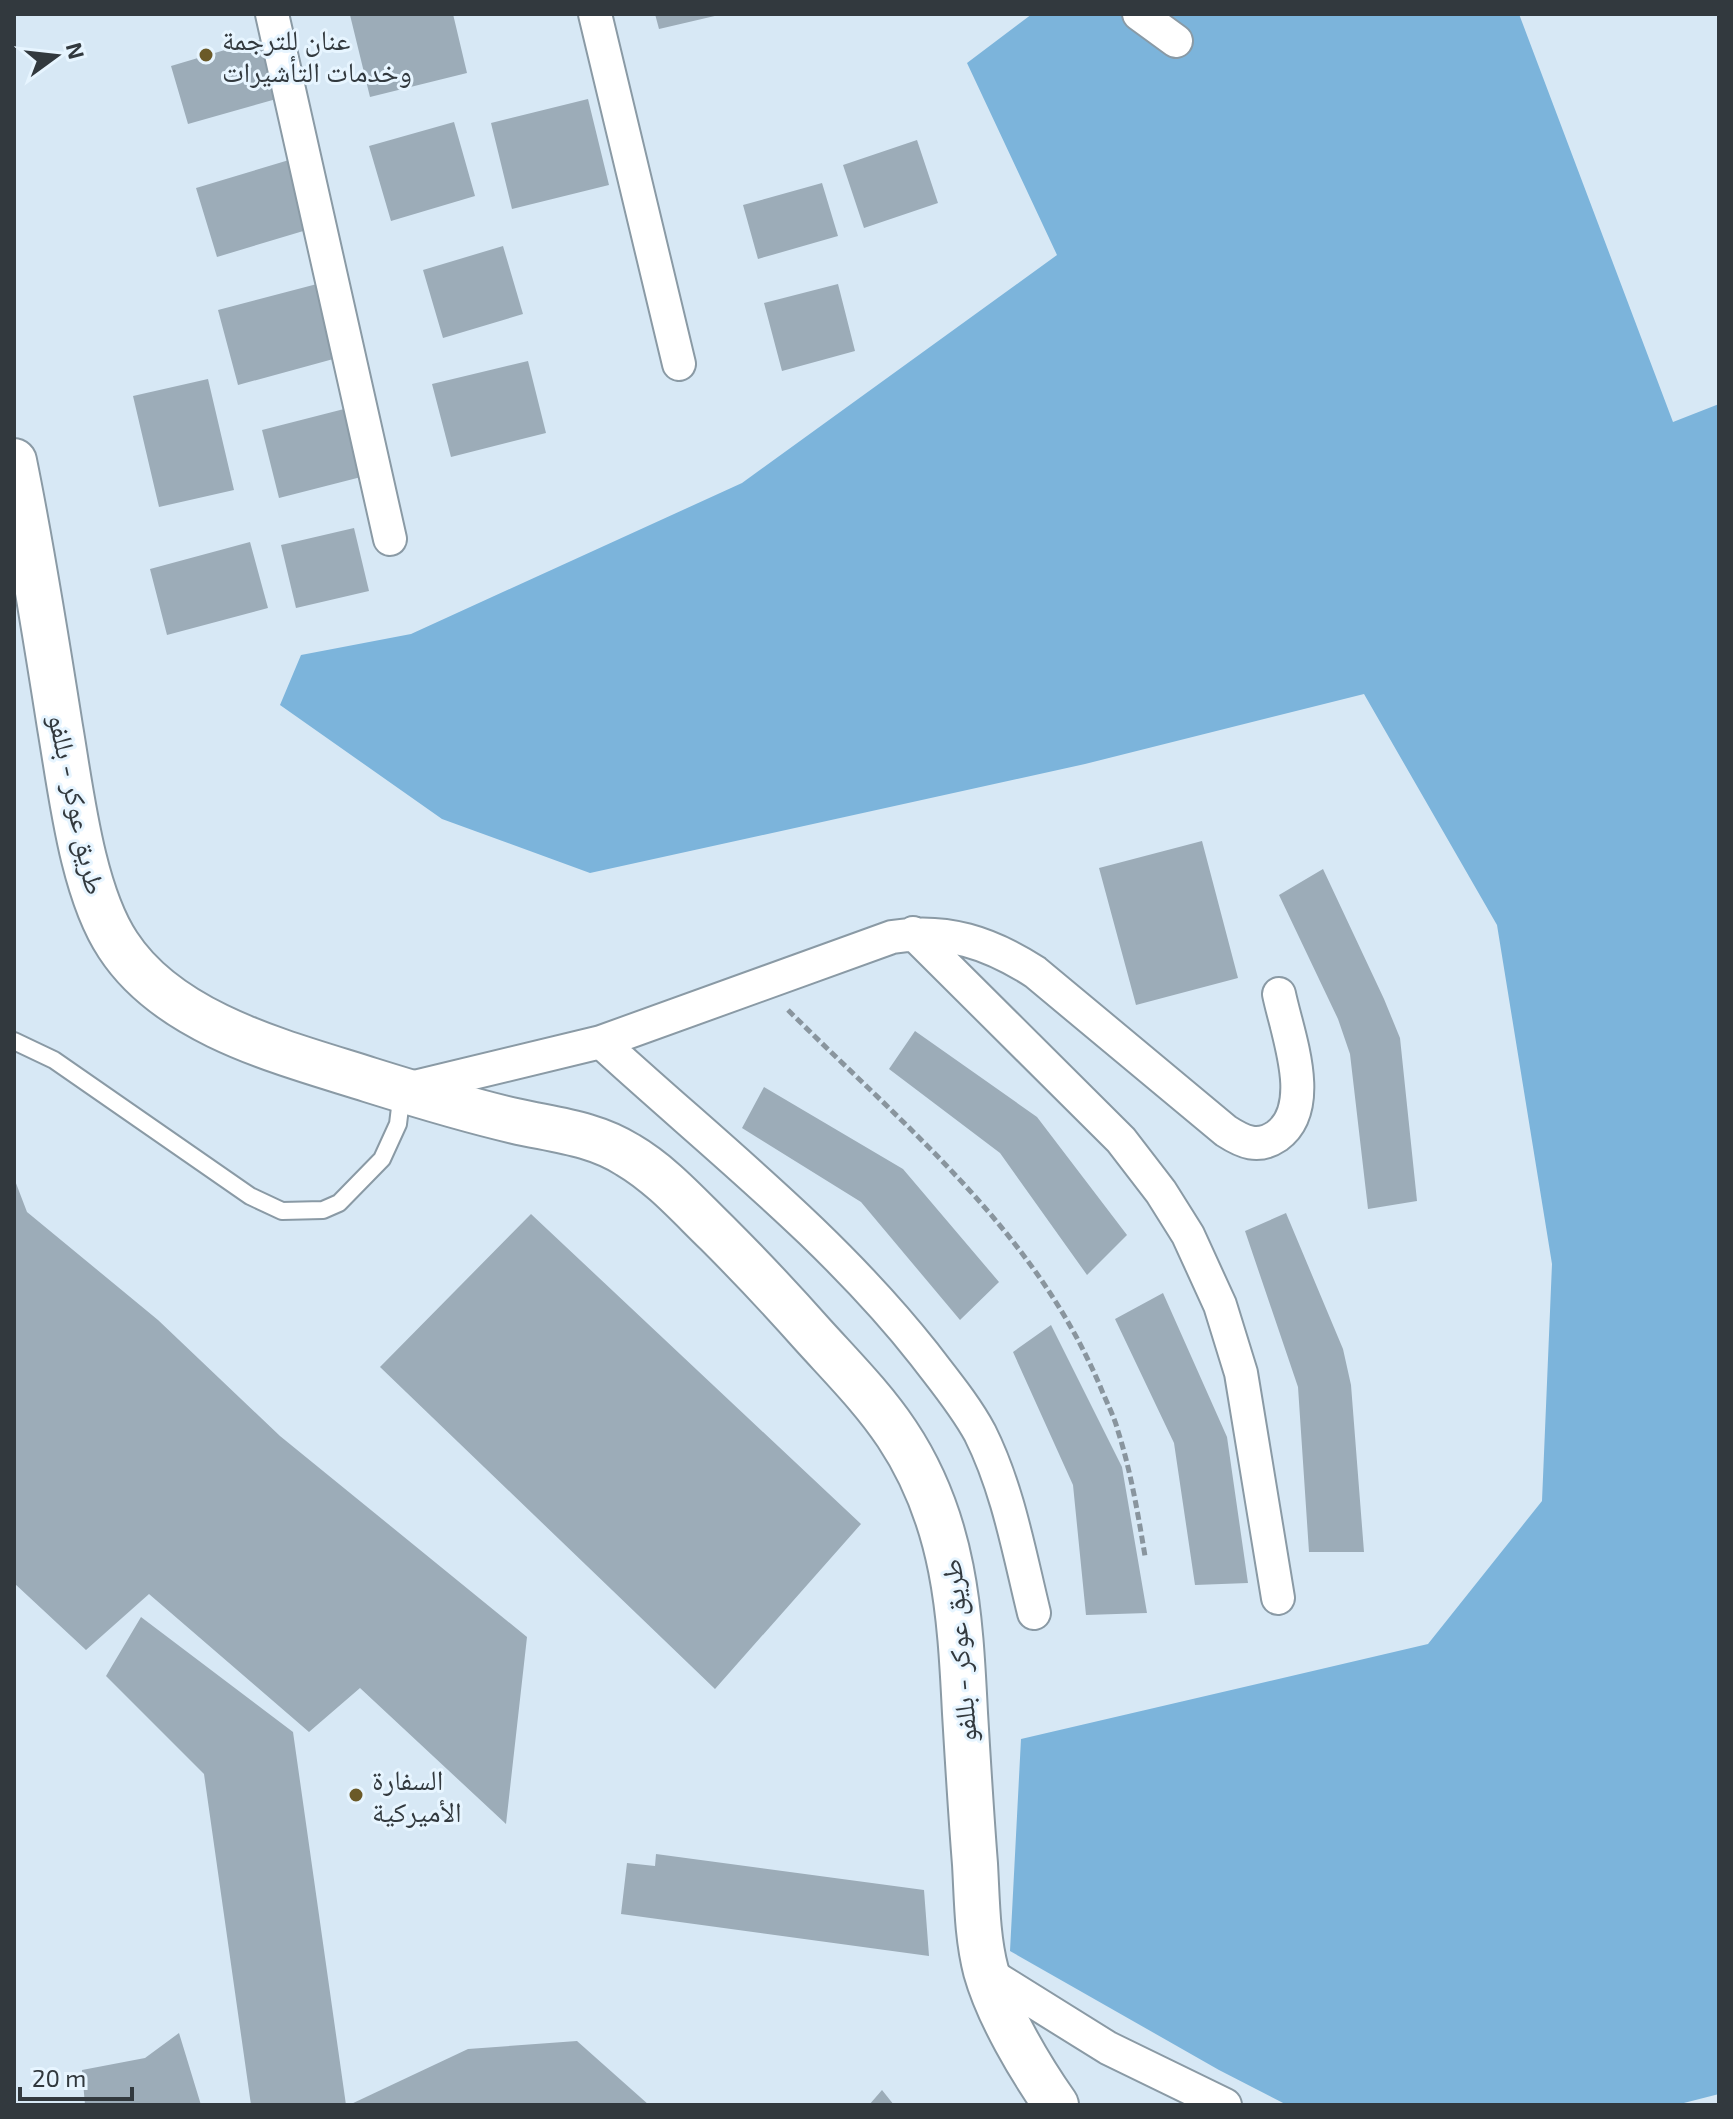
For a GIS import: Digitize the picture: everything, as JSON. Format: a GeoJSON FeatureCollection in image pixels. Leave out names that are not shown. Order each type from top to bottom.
{"type":"FeatureCollection","features":[{"type":"Feature","properties":{"kind":"street"},"geometry":{"type":"LineString","coordinates":[[272,14],[390,539]]}},
{"type":"Feature","properties":{"kind":"street"},"geometry":{"type":"LineString","coordinates":[[595,14],[679,364]]}},
{"type":"Feature","properties":{"kind":"street"},"geometry":{"type":"LineString","coordinates":[[1139,14],[1176,41]]}},
{"type":"Feature","properties":{"kind":"street","name":"طريق عوكر - بللفو"},"geometry":{"type":"LineString","coordinates":[[14,461],[74,813],[89,875],[117,944],[141,972],[169,997],[243,1038],[402,1090],[515,1121],[576,1131],[626,1153],[658,1176],[771,1287],[851,1376],[897,1435],[924,1482],[934,1508],[948,1548],[960,1614],[980,1935],[986,1972],[1035,2075],[1056,2105]]}},
{"type":"Feature","properties":{"kind":"street"},"geometry":{"type":"LineString","coordinates":[[402,1090],[601,1042],[860,946],[913,933],[952,935],[1007,954],[1035,972],[1226,1131],[1242,1141],[1256,1144],[1275,1138],[1285,1130],[1298,1097],[1297,1073],[1279,994]]}},
{"type":"Feature","properties":{"kind":"street"},"geometry":{"type":"LineString","coordinates":[[913,933],[1121,1140],[1161,1192],[1188,1235],[1220,1305],[1241,1373],[1278,1598]]}},
{"type":"Feature","properties":{"kind":"street"},"geometry":{"type":"LineString","coordinates":[[601,1042],[747,1172],[846,1266],[893,1315],[941,1375],[978,1430],[993,1462],[1004,1493],[1034,1613]]}},
{"type":"Feature","properties":{"kind":"street"},"geometry":{"type":"LineString","coordinates":[[986,1972],[1108,2048],[1225,2105]]}},
{"type":"Feature","properties":{"kind":"lane"},"geometry":{"type":"LineString","coordinates":[[14,1041],[54,1060],[250,1196],[282,1211],[323,1210],[339,1203],[356,1187],[382,1159],[398,1124],[402,1090]]}},
{"type":"Feature","properties":{"kind":"path"},"geometry":{"type":"LineString","coordinates":[[762,984],[958,1178],[1005,1228],[1050,1289],[1090,1362],[1118,1428],[1135,1494],[1145,1556]]}},
{"type":"Feature","properties":{"kind":"shaded area"},"geometry":{"type":"Polygon","coordinates":[[[1032,14],[1519,14],[1673,422],[1719,404],[1719,2094],[1676,2105],[1287,2105],[1219,2070],[1010,1951],[1021,1739],[1428,1644],[1542,1501],[1552,1264],[1497,925],[1364,694],[1085,764],[590,873],[442,819],[280,705],[301,655],[411,634],[742,483],[1057,255],[967,63],[1032,14]]]}},
{"type":"Feature","properties":{"kind":"building"},"geometry":{"type":"Polygon","coordinates":[[[352,14],[453,14],[467,73],[370,97],[352,14]]]}},
{"type":"Feature","properties":{"kind":"building"},"geometry":{"type":"Polygon","coordinates":[[[655,14],[719,14],[719,15],[659,29],[655,14]]]}},
{"type":"Feature","properties":{"kind":"building"},"geometry":{"type":"Polygon","coordinates":[[[269,37],[287,96],[188,124],[171,66],[269,37]]]}},
{"type":"Feature","properties":{"kind":"building"},"geometry":{"type":"Polygon","coordinates":[[[588,99],[609,185],[512,209],[491,123],[588,99]]]}},
{"type":"Feature","properties":{"kind":"building"},"geometry":{"type":"Polygon","coordinates":[[[454,122],[475,196],[391,221],[369,146],[454,122]]]}},
{"type":"Feature","properties":{"kind":"building"},"geometry":{"type":"Polygon","coordinates":[[[917,140],[938,203],[864,228],[843,165],[917,140]]]}},
{"type":"Feature","properties":{"kind":"building"},"geometry":{"type":"Polygon","coordinates":[[[289,160],[310,229],[217,257],[196,188],[289,160]]]}},
{"type":"Feature","properties":{"kind":"building"},"geometry":{"type":"Polygon","coordinates":[[[822,183],[838,236],[758,259],[743,205],[822,183]]]}},
{"type":"Feature","properties":{"kind":"building"},"geometry":{"type":"Polygon","coordinates":[[[503,246],[523,314],[443,338],[423,270],[503,246]]]}},
{"type":"Feature","properties":{"kind":"building"},"geometry":{"type":"Polygon","coordinates":[[[317,284],[337,358],[238,385],[218,310],[317,284]]]}},
{"type":"Feature","properties":{"kind":"building"},"geometry":{"type":"Polygon","coordinates":[[[838,284],[855,351],[782,371],[764,303],[838,284]]]}},
{"type":"Feature","properties":{"kind":"building"},"geometry":{"type":"Polygon","coordinates":[[[528,361],[546,433],[451,457],[432,384],[528,361]]]}},
{"type":"Feature","properties":{"kind":"building"},"geometry":{"type":"Polygon","coordinates":[[[208,379],[234,490],[159,507],[133,396],[208,379]]]}},
{"type":"Feature","properties":{"kind":"building"},"geometry":{"type":"Polygon","coordinates":[[[348,408],[365,476],[279,498],[262,430],[348,408]]]}},
{"type":"Feature","properties":{"kind":"building"},"geometry":{"type":"Polygon","coordinates":[[[354,528],[369,591],[296,608],[281,545],[354,528]]]}},
{"type":"Feature","properties":{"kind":"building"},"geometry":{"type":"Polygon","coordinates":[[[250,542],[268,608],[167,635],[150,569],[250,542]]]}},
{"type":"Feature","properties":{"kind":"building"},"geometry":{"type":"Polygon","coordinates":[[[1202,841],[1238,978],[1136,1005],[1099,868],[1202,841]]]}},
{"type":"Feature","properties":{"kind":"building"},"geometry":{"type":"Polygon","coordinates":[[[1323,869],[1400,1038],[1417,1201],[1368,1209],[1350,1054],[1338,1019],[1279,895],[1323,869]]]}},
{"type":"Feature","properties":{"kind":"building"},"geometry":{"type":"Polygon","coordinates":[[[915,1031],[1037,1117],[1127,1235],[1087,1275],[1000,1153],[889,1069],[915,1031]]]}},
{"type":"Feature","properties":{"kind":"building"},"geometry":{"type":"Polygon","coordinates":[[[764,1087],[903,1169],[999,1282],[960,1320],[861,1202],[742,1128],[764,1087]]]}},
{"type":"Feature","properties":{"kind":"building"},"geometry":{"type":"Polygon","coordinates":[[[14,1178],[27,1212],[158,1320],[280,1436],[527,1637],[506,1824],[360,1688],[309,1732],[149,1594],[86,1650],[14,1583],[14,1178]]]}},
{"type":"Feature","properties":{"kind":"building"},"geometry":{"type":"Polygon","coordinates":[[[1286,1213],[1343,1349],[1351,1385],[1364,1552],[1309,1552],[1298,1387],[1245,1231],[1286,1213]]]}},
{"type":"Feature","properties":{"kind":"building"},"geometry":{"type":"Polygon","coordinates":[[[531,1214],[861,1524],[715,1689],[380,1367],[531,1214]]]}},
{"type":"Feature","properties":{"kind":"building"},"geometry":{"type":"Polygon","coordinates":[[[1163,1293],[1227,1437],[1248,1583],[1195,1585],[1174,1443],[1115,1319],[1163,1293]]]}},
{"type":"Feature","properties":{"kind":"building"},"geometry":{"type":"Polygon","coordinates":[[[1051,1325],[1122,1467],[1147,1613],[1086,1615],[1073,1485],[1013,1352],[1051,1325]]]}},
{"type":"Feature","properties":{"kind":"building"},"geometry":{"type":"Polygon","coordinates":[[[141,1617],[293,1732],[346,2105],[251,2105],[204,1774],[106,1676],[141,1617]]]}},
{"type":"Feature","properties":{"kind":"building"},"geometry":{"type":"Polygon","coordinates":[[[656,1854],[924,1890],[929,1956],[621,1914],[627,1863],[655,1866],[656,1854]]]}},
{"type":"Feature","properties":{"kind":"building"},"geometry":{"type":"Polygon","coordinates":[[[179,2033],[201,2105],[85,2105],[82,2070],[145,2058],[179,2033]]]}},
{"type":"Feature","properties":{"kind":"building"},"geometry":{"type":"Polygon","coordinates":[[[577,2041],[649,2105],[349,2105],[468,2049],[577,2041]]]}},
{"type":"Feature","properties":{"kind":"building"},"geometry":{"type":"Polygon","coordinates":[[[882,2090],[894,2105],[869,2105],[882,2090]]]}},
{"type":"Feature","properties":{"kind":"place","name":"عنان للترجمة وخدمات التأشيرات"},"geometry":{"type":"Point","coordinates":[206,55]}},
{"type":"Feature","properties":{"kind":"place","name":"السفارة الأميركية"},"geometry":{"type":"Point","coordinates":[356,1795]}}]}
